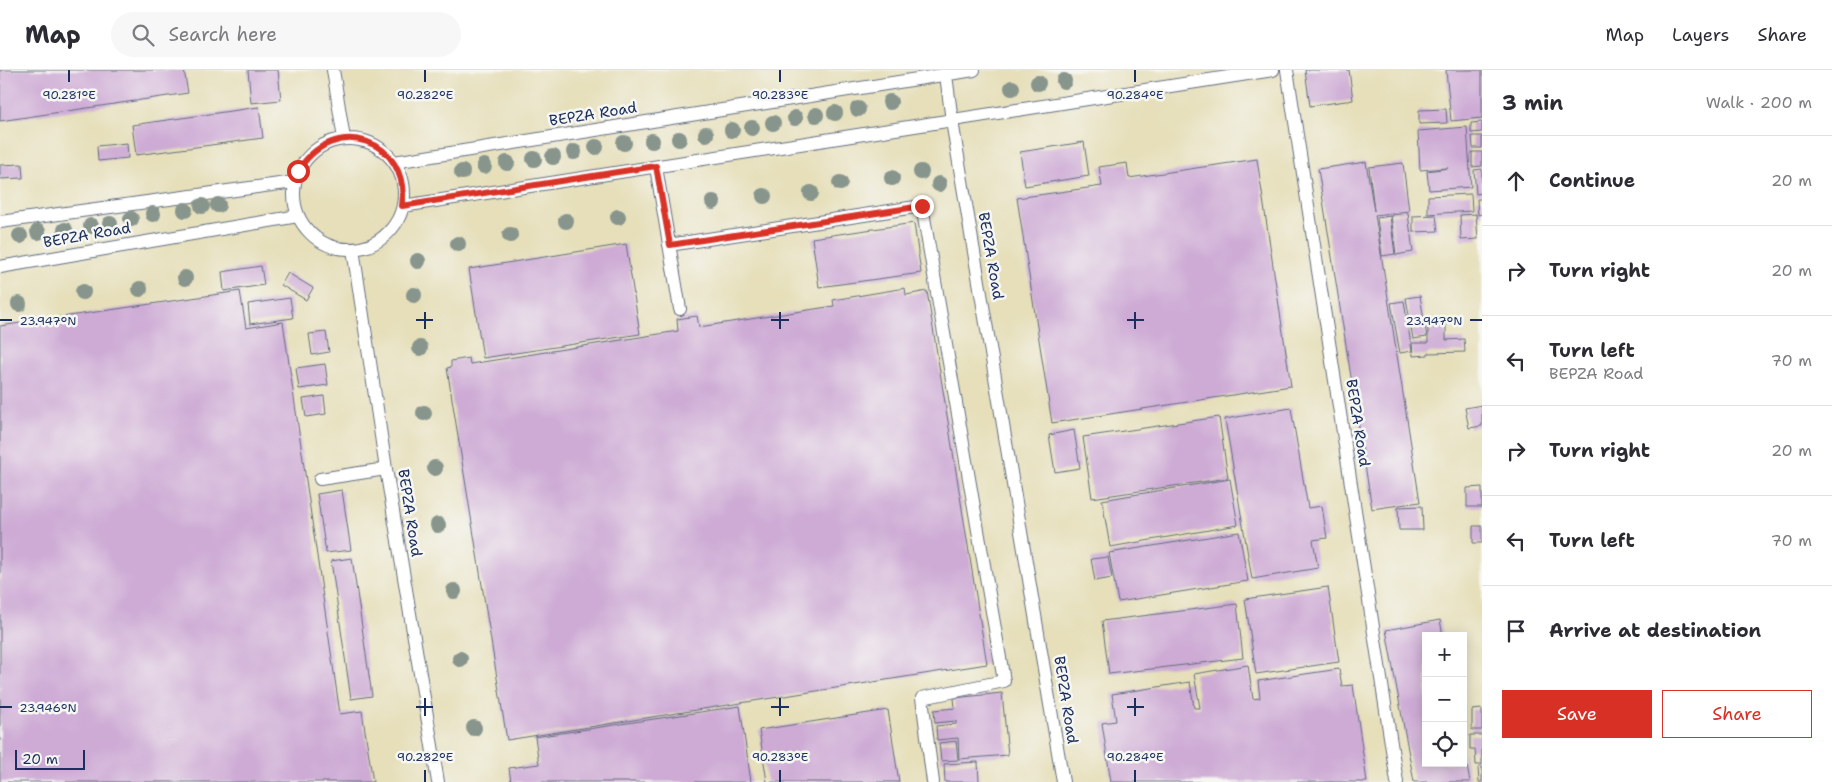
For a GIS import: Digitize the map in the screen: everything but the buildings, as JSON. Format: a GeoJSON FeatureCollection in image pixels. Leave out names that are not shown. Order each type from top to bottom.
{"type":"FeatureCollection","features":[{"type":"Feature","properties":{"kind":"lane"},"geometry":{"type":"LineString","coordinates":[[333,70],[344,139]]}},
{"type":"Feature","properties":{"kind":"lane","name":"BEPZA Road"},"geometry":{"type":"LineString","coordinates":[[394,162],[974,70]]}},
{"type":"Feature","properties":{"kind":"lane"},"geometry":{"type":"LineString","coordinates":[[402,206],[1273,70]]}},
{"type":"Feature","properties":{"kind":"lane","name":"BEPZA Road"},"geometry":{"type":"LineString","coordinates":[[1287,70],[1397,782]]}},
{"type":"Feature","properties":{"kind":"lane","name":"BEPZA Road"},"geometry":{"type":"LineString","coordinates":[[946,74],[952,120],[1063,782]]}},
{"type":"Feature","properties":{"kind":"lane"},"geometry":{"type":"LineString","coordinates":[[344,139],[367,142],[386,153],[400,172],[403,184],[404,195],[399,217],[385,235],[365,247],[354,249],[331,246],[320,241],[303,226],[298,216],[293,193],[294,182],[304,161],[312,152],[322,146],[344,139]]}},
{"type":"Feature","properties":{"kind":"lane"},"geometry":{"type":"LineString","coordinates":[[656,166],[680,309]]}},
{"type":"Feature","properties":{"kind":"lane","name":"BEPZA Road"},"geometry":{"type":"LineString","coordinates":[[0,222],[294,182]]}},
{"type":"Feature","properties":{"kind":"lane"},"geometry":{"type":"LineString","coordinates":[[670,245],[922,206],[1004,681],[922,698],[933,782]]}},
{"type":"Feature","properties":{"kind":"lane","name":"BEPZA Road"},"geometry":{"type":"LineString","coordinates":[[0,267],[298,216]]}},
{"type":"Feature","properties":{"kind":"lane","name":"BEPZA Road"},"geometry":{"type":"LineString","coordinates":[[354,249],[386,469],[438,782]]}},
{"type":"Feature","properties":{"kind":"lane"},"geometry":{"type":"LineString","coordinates":[[320,479],[386,469]]}},
{"type":"Feature","properties":{"kind":"route"},"geometry":{"type":"LineString","coordinates":[[298,171],[312,152],[332,141],[355,139],[367,142],[386,153],[400,172],[404,195],[402,206],[656,166],[670,245],[922,206]]}}]}
